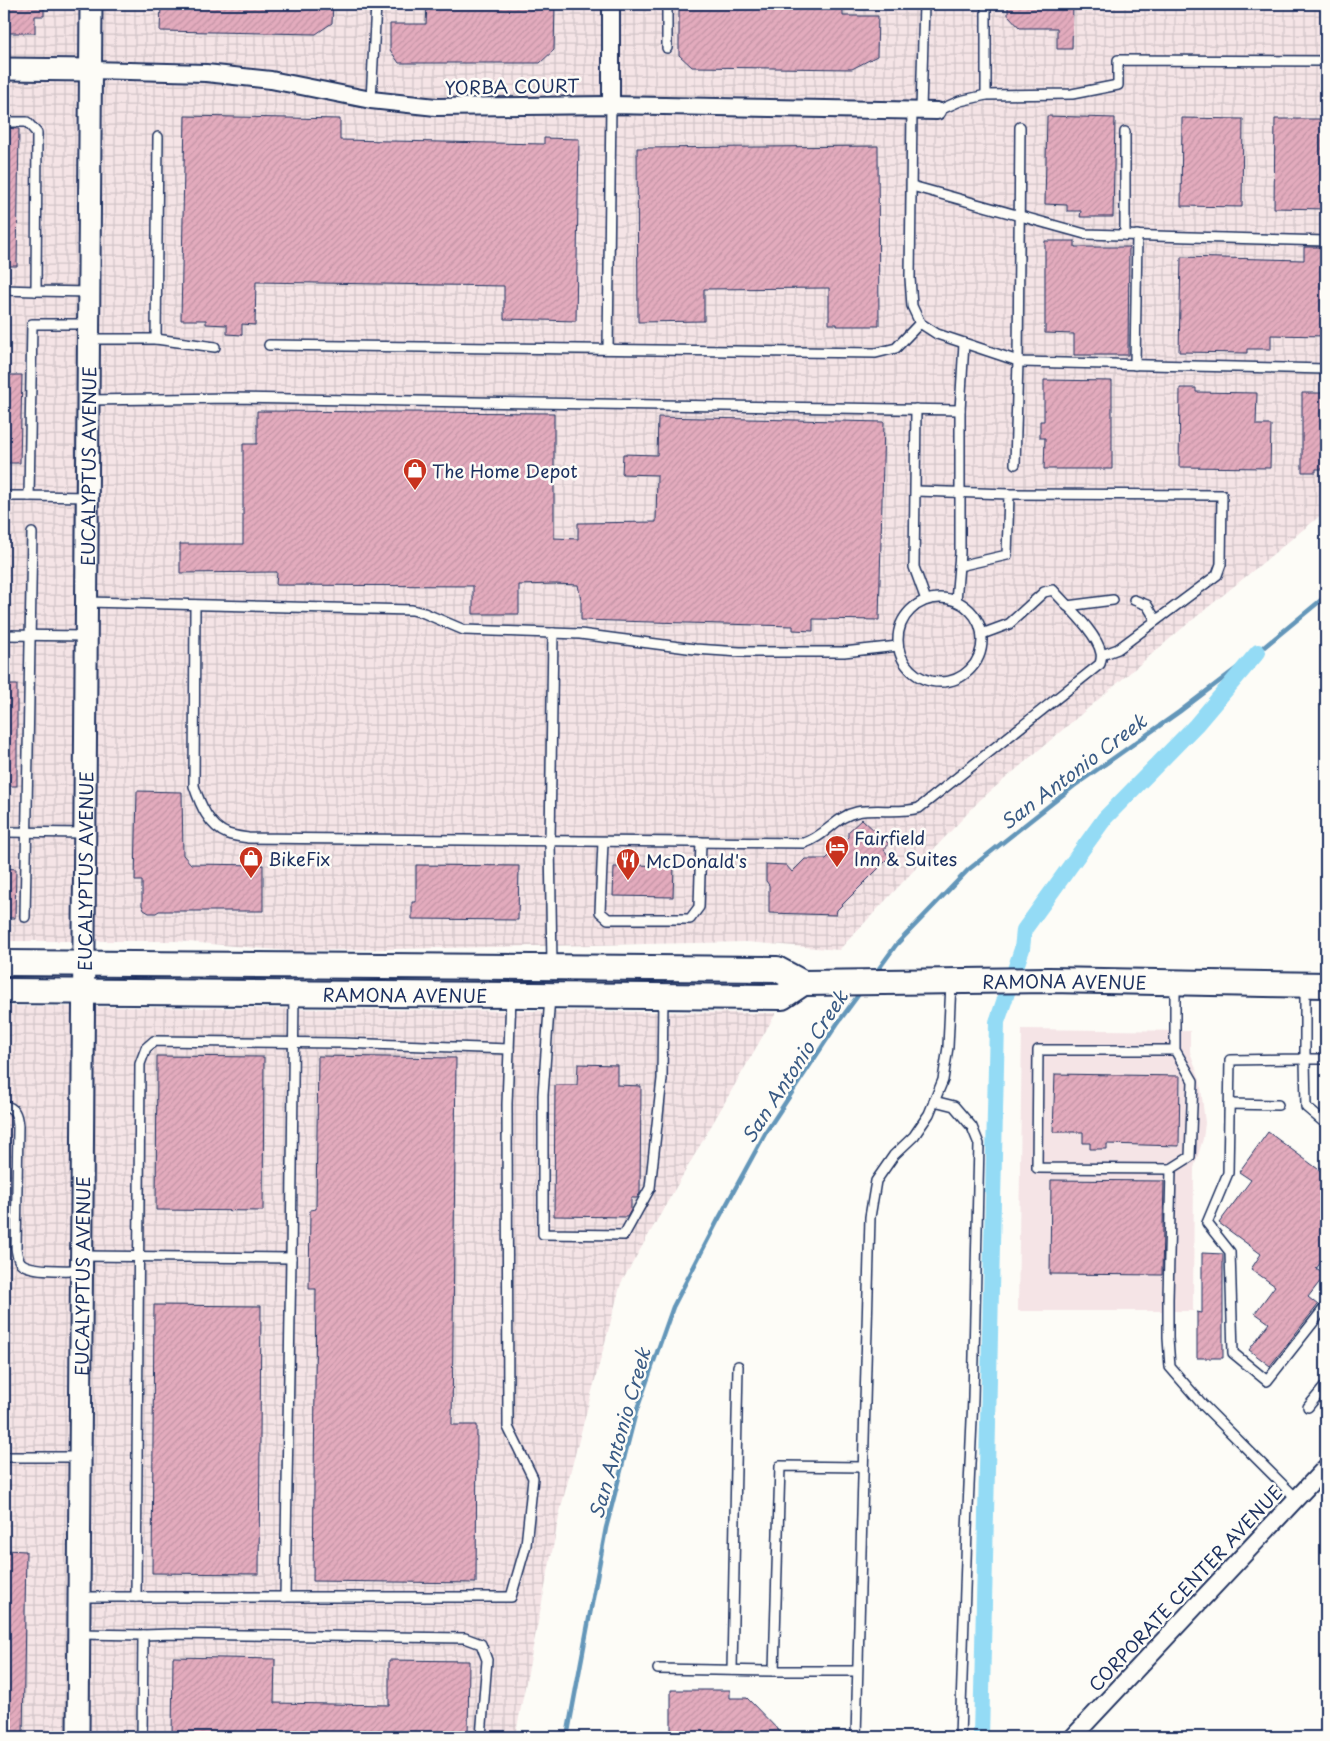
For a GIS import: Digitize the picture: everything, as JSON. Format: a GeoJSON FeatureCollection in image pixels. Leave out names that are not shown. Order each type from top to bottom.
{"type":"FeatureCollection","features":[{"type":"Feature","properties":{"kind":"main road","name":"RAMONA AVENUE"},"geometry":{"type":"LineString","coordinates":[[4,963],[777,969],[803,983],[1049,980],[1316,985]]}},
{"type":"Feature","properties":{"kind":"main road"},"geometry":{"type":"LineString","coordinates":[[550,996],[552,967]]}},
{"type":"Feature","properties":{"kind":"main road","name":"RAMONA AVENUE"},"geometry":{"type":"LineString","coordinates":[[4,992],[782,997],[803,983]]}},
{"type":"Feature","properties":{"kind":"street","name":"EUCALYPTUS AVENUE"},"geometry":{"type":"LineString","coordinates":[[78,1737],[91,4]]}},
{"type":"Feature","properties":{"kind":"street"},"geometry":{"type":"LineString","coordinates":[[611,4],[611,105]]}},
{"type":"Feature","properties":{"kind":"street"},"geometry":{"type":"LineString","coordinates":[[4,69],[90,70]]}},
{"type":"Feature","properties":{"kind":"street","name":"YORBA COURT"},"geometry":{"type":"LineString","coordinates":[[90,70],[206,73],[272,80],[371,100],[436,107],[611,105],[924,111]]}},
{"type":"Feature","properties":{"kind":"street","name":"CORPORATE CENTER AVENUE"},"geometry":{"type":"LineString","coordinates":[[1073,1737],[1326,1467]]}},
{"type":"Feature","properties":{"kind":"lane"},"geometry":{"type":"LineString","coordinates":[[371,100],[376,4]]}},
{"type":"Feature","properties":{"kind":"lane"},"geometry":{"type":"LineString","coordinates":[[667,4],[667,48]]}},
{"type":"Feature","properties":{"kind":"lane"},"geometry":{"type":"LineString","coordinates":[[924,4],[924,111],[912,186],[910,278],[912,306],[920,323],[937,334],[1018,361],[1326,368]]}},
{"type":"Feature","properties":{"kind":"lane"},"geometry":{"type":"LineString","coordinates":[[986,4],[986,94]]}},
{"type":"Feature","properties":{"kind":"lane"},"geometry":{"type":"LineString","coordinates":[[924,111],[986,94],[1072,94],[1118,86],[1118,60],[1326,61]]}},
{"type":"Feature","properties":{"kind":"lane"},"geometry":{"type":"LineString","coordinates":[[608,349],[611,105]]}},
{"type":"Feature","properties":{"kind":"lane"},"geometry":{"type":"LineString","coordinates":[[4,122],[27,122],[37,133],[36,291]]}},
{"type":"Feature","properties":{"kind":"lane"},"geometry":{"type":"LineString","coordinates":[[1015,464],[1020,127]]}},
{"type":"Feature","properties":{"kind":"lane"},"geometry":{"type":"LineString","coordinates":[[1125,132],[1125,235]]}},
{"type":"Feature","properties":{"kind":"lane"},"geometry":{"type":"LineString","coordinates":[[156,339],[158,137]]}},
{"type":"Feature","properties":{"kind":"lane"},"geometry":{"type":"LineString","coordinates":[[912,186],[1085,234],[1326,241]]}},
{"type":"Feature","properties":{"kind":"lane"},"geometry":{"type":"LineString","coordinates":[[1135,365],[1137,235]]}},
{"type":"Feature","properties":{"kind":"lane"},"geometry":{"type":"LineString","coordinates":[[4,290],[89,292]]}},
{"type":"Feature","properties":{"kind":"lane"},"geometry":{"type":"LineString","coordinates":[[269,345],[876,353],[896,348],[920,323]]}},
{"type":"Feature","properties":{"kind":"lane"},"geometry":{"type":"LineString","coordinates":[[29,496],[32,324],[214,347]]}},
{"type":"Feature","properties":{"kind":"lane"},"geometry":{"type":"LineString","coordinates":[[956,601],[960,553],[960,410],[964,343]]}},
{"type":"Feature","properties":{"kind":"lane"},"geometry":{"type":"LineString","coordinates":[[88,400],[231,398],[960,410]]}},
{"type":"Feature","properties":{"kind":"lane"},"geometry":{"type":"LineString","coordinates":[[916,409],[914,567],[926,600]]}},
{"type":"Feature","properties":{"kind":"lane"},"geometry":{"type":"LineString","coordinates":[[916,491],[1009,494],[1222,495],[1221,564],[1217,574],[1118,649],[1102,655]]}},
{"type":"Feature","properties":{"kind":"lane"},"geometry":{"type":"LineString","coordinates":[[959,566],[1008,554],[1009,494]]}},
{"type":"Feature","properties":{"kind":"lane"},"geometry":{"type":"LineString","coordinates":[[4,496],[88,497]]}},
{"type":"Feature","properties":{"kind":"lane"},"geometry":{"type":"LineString","coordinates":[[25,916],[32,532]]}},
{"type":"Feature","properties":{"kind":"lane"},"geometry":{"type":"LineString","coordinates":[[195,605],[194,786],[200,805],[211,821],[227,834],[248,838],[804,843],[817,839],[843,818],[858,812],[907,812],[919,808],[1100,664],[1102,655],[1098,644],[1053,590],[1044,592],[1009,624],[982,634]]}},
{"type":"Feature","properties":{"kind":"lane"},"geometry":{"type":"LineString","coordinates":[[934,597],[950,598],[956,601],[966,605],[977,618],[982,634],[981,650],[974,665],[962,677],[946,682],[929,681],[914,674],[903,662],[898,646],[898,629],[906,614],[918,603],[934,597]]}},
{"type":"Feature","properties":{"kind":"lane"},"geometry":{"type":"LineString","coordinates":[[1067,606],[1113,600]]}},
{"type":"Feature","properties":{"kind":"lane"},"geometry":{"type":"LineString","coordinates":[[1134,600],[1147,605],[1156,620]]}},
{"type":"Feature","properties":{"kind":"lane"},"geometry":{"type":"LineString","coordinates":[[87,602],[412,610],[424,613],[464,630],[586,635],[695,649],[740,652],[844,652],[898,646]]}},
{"type":"Feature","properties":{"kind":"lane"},"geometry":{"type":"LineString","coordinates":[[552,967],[550,841],[553,633]]}},
{"type":"Feature","properties":{"kind":"lane"},"geometry":{"type":"LineString","coordinates":[[4,636],[87,636]]}},
{"type":"Feature","properties":{"kind":"lane"},"geometry":{"type":"LineString","coordinates":[[4,832],[85,833]]}},
{"type":"Feature","properties":{"kind":"lane"},"geometry":{"type":"LineString","coordinates":[[603,842],[600,912],[608,919],[690,919],[699,907],[701,842]]}},
{"type":"Feature","properties":{"kind":"lane"},"geometry":{"type":"LineString","coordinates":[[856,1737],[870,1217],[876,1181],[894,1156],[914,1136],[929,1114],[943,1080],[948,1047],[942,980]]}},
{"type":"Feature","properties":{"kind":"lane"},"geometry":{"type":"LineString","coordinates":[[1175,982],[1175,1050],[1192,1081],[1190,1157],[1171,1169],[1036,1168],[1038,1050],[1175,1050]]}},
{"type":"Feature","properties":{"kind":"lane"},"geometry":{"type":"LineString","coordinates":[[1316,985],[1305,1059],[1306,1107],[1326,1124]]}},
{"type":"Feature","properties":{"kind":"lane"},"geometry":{"type":"LineString","coordinates":[[285,1597],[294,995]]}},
{"type":"Feature","properties":{"kind":"lane"},"geometry":{"type":"LineString","coordinates":[[79,1596],[511,1597],[526,1545],[533,1478],[508,1427],[507,1104],[511,996]]}},
{"type":"Feature","properties":{"kind":"lane"},"geometry":{"type":"LineString","coordinates":[[550,996],[542,1095],[543,1234],[615,1235],[624,1235],[650,1188],[662,1079],[663,997]]}},
{"type":"Feature","properties":{"kind":"lane"},"geometry":{"type":"LineString","coordinates":[[136,1597],[140,1064],[146,1048],[154,1042],[292,1043],[509,1049]]}},
{"type":"Feature","properties":{"kind":"lane"},"geometry":{"type":"LineString","coordinates":[[1326,1059],[1230,1060],[1228,1173],[1207,1223],[1230,1252],[1233,1353],[1267,1381],[1326,1306]]}},
{"type":"Feature","properties":{"kind":"lane"},"geometry":{"type":"LineString","coordinates":[[934,1101],[954,1106],[972,1127],[979,1144],[973,1398],[960,1737]]}},
{"type":"Feature","properties":{"kind":"lane"},"geometry":{"type":"LineString","coordinates":[[1229,1104],[1278,1105]]}},
{"type":"Feature","properties":{"kind":"lane"},"geometry":{"type":"LineString","coordinates":[[4,1106],[14,1110],[17,1115],[16,1248],[17,1255],[26,1266],[39,1269],[139,1257],[291,1258]]}},
{"type":"Feature","properties":{"kind":"lane"},"geometry":{"type":"LineString","coordinates":[[1171,1169],[1168,1299],[1170,1367],[1202,1404],[1296,1498]]}},
{"type":"Feature","properties":{"kind":"lane"},"geometry":{"type":"LineString","coordinates":[[732,1670],[738,1366]]}},
{"type":"Feature","properties":{"kind":"lane"},"geometry":{"type":"LineString","coordinates":[[1308,1407],[1326,1385]]}},
{"type":"Feature","properties":{"kind":"lane"},"geometry":{"type":"LineString","coordinates":[[4,1458],[80,1457]]}},
{"type":"Feature","properties":{"kind":"lane"},"geometry":{"type":"LineString","coordinates":[[774,1671],[780,1466],[863,1467]]}},
{"type":"Feature","properties":{"kind":"lane"},"geometry":{"type":"LineString","coordinates":[[79,1634],[465,1638],[481,1644],[487,1660],[481,1737]]}},
{"type":"Feature","properties":{"kind":"lane"},"geometry":{"type":"LineString","coordinates":[[142,1737],[143,1635]]}},
{"type":"Feature","properties":{"kind":"lane"},"geometry":{"type":"LineString","coordinates":[[658,1669],[857,1671]]}},
{"type":"Feature","properties":{"kind":"shaded area"},"geometry":{"type":"Polygon","coordinates":[[[4,4],[1326,4],[1326,511],[1179,631],[980,800],[839,950],[747,942],[289,951],[177,941],[4,941],[4,4]]]}},
{"type":"Feature","properties":{"kind":"shaded area"},"geometry":{"type":"Polygon","coordinates":[[[4,1006],[776,1013],[621,1283],[561,1507],[515,1737],[4,1737],[4,1006]]]}},
{"type":"Feature","properties":{"kind":"shaded area"},"geometry":{"type":"Polygon","coordinates":[[[1022,1029],[1190,1031],[1190,1052],[1200,1080],[1205,1123],[1203,1139],[1194,1168],[1193,1311],[1018,1311],[1022,1029]]]}},
{"type":"Feature","properties":{"kind":"building"},"geometry":{"type":"Polygon","coordinates":[[[4,4],[44,4],[44,16],[35,16],[35,33],[4,33],[4,4]]]}},
{"type":"Feature","properties":{"kind":"building"},"geometry":{"type":"Polygon","coordinates":[[[161,4],[333,4],[332,23],[316,34],[160,31],[161,4]]]}},
{"type":"Feature","properties":{"kind":"building"},"geometry":{"type":"Polygon","coordinates":[[[427,4],[555,4],[554,50],[540,63],[399,63],[390,50],[390,24],[426,24],[427,4]]]}},
{"type":"Feature","properties":{"kind":"building"},"geometry":{"type":"Polygon","coordinates":[[[679,4],[843,4],[843,16],[878,16],[877,56],[852,69],[692,67],[679,55],[679,4]]]}},
{"type":"Feature","properties":{"kind":"building"},"geometry":{"type":"Polygon","coordinates":[[[1008,4],[1073,4],[1072,49],[1057,49],[1057,28],[1020,28],[1008,15],[1008,4]]]}},
{"type":"Feature","properties":{"kind":"building"},"geometry":{"type":"Polygon","coordinates":[[[185,116],[340,119],[340,140],[544,144],[544,138],[579,139],[576,321],[504,319],[504,286],[256,282],[255,325],[242,324],[242,335],[227,334],[227,325],[206,324],[206,320],[181,320],[185,116]]]}},
{"type":"Feature","properties":{"kind":"building"},"geometry":{"type":"Polygon","coordinates":[[[1047,116],[1115,118],[1113,217],[1080,217],[1081,211],[1067,211],[1067,205],[1045,204],[1047,116]]]}},
{"type":"Feature","properties":{"kind":"building"},"geometry":{"type":"Polygon","coordinates":[[[1182,118],[1243,119],[1242,207],[1181,206],[1182,118]]]}},
{"type":"Feature","properties":{"kind":"building"},"geometry":{"type":"Polygon","coordinates":[[[1275,119],[1326,119],[1326,209],[1274,208],[1275,119]]]}},
{"type":"Feature","properties":{"kind":"building"},"geometry":{"type":"Polygon","coordinates":[[[4,128],[19,129],[17,266],[4,266],[4,128]]]}},
{"type":"Feature","properties":{"kind":"building"},"geometry":{"type":"Polygon","coordinates":[[[878,146],[879,326],[837,326],[837,324],[829,324],[829,288],[704,289],[704,321],[638,322],[637,148],[878,146]]]}},
{"type":"Feature","properties":{"kind":"building"},"geometry":{"type":"Polygon","coordinates":[[[1045,241],[1075,241],[1075,247],[1129,247],[1128,355],[1074,355],[1074,334],[1045,333],[1045,241]]]}},
{"type":"Feature","properties":{"kind":"building"},"geometry":{"type":"Polygon","coordinates":[[[1304,247],[1326,247],[1326,336],[1271,335],[1271,349],[1247,349],[1247,353],[1179,352],[1181,257],[1304,260],[1304,247]]]}},
{"type":"Feature","properties":{"kind":"building"},"geometry":{"type":"Polygon","coordinates":[[[4,375],[22,375],[20,463],[4,463],[4,375]]]}},
{"type":"Feature","properties":{"kind":"building"},"geometry":{"type":"Polygon","coordinates":[[[1044,380],[1112,381],[1112,469],[1044,469],[1045,438],[1040,438],[1040,421],[1044,421],[1044,380]]]}},
{"type":"Feature","properties":{"kind":"building"},"geometry":{"type":"Polygon","coordinates":[[[1180,388],[1196,388],[1196,392],[1257,393],[1256,425],[1271,425],[1270,468],[1179,467],[1180,388]]]}},
{"type":"Feature","properties":{"kind":"building"},"geometry":{"type":"Polygon","coordinates":[[[1302,393],[1326,393],[1326,469],[1316,469],[1316,472],[1302,472],[1302,393]]]}},
{"type":"Feature","properties":{"kind":"building"},"geometry":{"type":"Polygon","coordinates":[[[257,411],[554,413],[554,538],[578,539],[578,523],[656,522],[657,475],[622,474],[623,454],[657,455],[658,417],[884,422],[879,620],[813,619],[813,631],[793,630],[793,626],[581,620],[581,600],[578,585],[554,584],[519,585],[519,614],[473,614],[473,586],[276,585],[277,572],[180,573],[180,544],[243,544],[243,444],[257,444],[257,411]]]}},
{"type":"Feature","properties":{"kind":"building"},"geometry":{"type":"Polygon","coordinates":[[[4,685],[17,685],[17,786],[4,786],[4,685]]]}},
{"type":"Feature","properties":{"kind":"building"},"geometry":{"type":"Polygon","coordinates":[[[137,791],[182,792],[183,855],[191,864],[263,865],[263,911],[159,911],[149,913],[144,910],[142,905],[142,881],[135,881],[137,791]]]}},
{"type":"Feature","properties":{"kind":"building","name":"Fairfield Inn & Suites"},"geometry":{"type":"Polygon","coordinates":[[[862,819],[889,844],[884,850],[890,857],[837,910],[836,915],[769,913],[769,885],[766,881],[766,864],[786,865],[792,872],[805,859],[826,859],[848,837],[848,832],[862,819]]]}},
{"type":"Feature","properties":{"kind":"building"},"geometry":{"type":"Polygon","coordinates":[[[416,865],[519,866],[518,920],[412,919],[412,902],[416,902],[416,865]]]}},
{"type":"Feature","properties":{"kind":"building"},"geometry":{"type":"Polygon","coordinates":[[[631,865],[674,866],[673,897],[613,896],[614,867],[631,867],[631,865]]]}},
{"type":"Feature","properties":{"kind":"building"},"geometry":{"type":"Polygon","coordinates":[[[4,868],[16,869],[15,918],[4,918],[4,868]]]}},
{"type":"Feature","properties":{"kind":"building"},"geometry":{"type":"Polygon","coordinates":[[[157,1056],[264,1057],[263,1211],[156,1210],[157,1056]]]}},
{"type":"Feature","properties":{"kind":"building"},"geometry":{"type":"Polygon","coordinates":[[[318,1056],[456,1058],[452,1425],[477,1425],[476,1583],[313,1581],[316,1289],[309,1289],[310,1210],[316,1209],[318,1056]]]}},
{"type":"Feature","properties":{"kind":"building"},"geometry":{"type":"Polygon","coordinates":[[[578,1064],[617,1065],[617,1085],[641,1086],[640,1193],[637,1198],[631,1198],[631,1210],[627,1217],[554,1216],[555,1085],[577,1085],[578,1064]]]}},
{"type":"Feature","properties":{"kind":"building"},"geometry":{"type":"Polygon","coordinates":[[[1055,1074],[1180,1076],[1179,1146],[1107,1144],[1107,1149],[1090,1149],[1090,1143],[1083,1143],[1083,1132],[1053,1132],[1055,1074]]]}},
{"type":"Feature","properties":{"kind":"building"},"geometry":{"type":"Polygon","coordinates":[[[1268,1132],[1326,1175],[1326,1255],[1316,1269],[1325,1275],[1308,1297],[1318,1305],[1270,1366],[1249,1350],[1269,1323],[1255,1313],[1275,1286],[1251,1269],[1261,1254],[1219,1223],[1251,1180],[1239,1172],[1268,1132]]]}},
{"type":"Feature","properties":{"kind":"building"},"geometry":{"type":"Polygon","coordinates":[[[1051,1180],[1164,1181],[1162,1275],[1050,1274],[1051,1180]]]}},
{"type":"Feature","properties":{"kind":"building"},"geometry":{"type":"Polygon","coordinates":[[[1202,1253],[1223,1254],[1223,1358],[1197,1358],[1197,1312],[1202,1313],[1202,1253]]]}},
{"type":"Feature","properties":{"kind":"building"},"geometry":{"type":"Polygon","coordinates":[[[154,1305],[261,1306],[259,1574],[152,1573],[154,1305]]]}},
{"type":"Feature","properties":{"kind":"building"},"geometry":{"type":"Polygon","coordinates":[[[4,1550],[26,1551],[23,1737],[4,1737],[4,1550]]]}},
{"type":"Feature","properties":{"kind":"building"},"geometry":{"type":"Polygon","coordinates":[[[173,1657],[275,1659],[274,1703],[389,1705],[389,1660],[469,1661],[468,1737],[172,1737],[173,1657]]]}},
{"type":"Feature","properties":{"kind":"building"},"geometry":{"type":"Polygon","coordinates":[[[671,1690],[730,1690],[730,1698],[747,1698],[785,1737],[671,1737],[671,1690]]]}},
{"type":"Feature","properties":{"kind":"waterway","name":"San Antonio Creek"},"geometry":{"type":"LineString","coordinates":[[875,974],[896,945],[968,870],[1074,786],[1179,712],[1258,652],[1326,596]]}},
{"type":"Feature","properties":{"kind":"waterway"},"geometry":{"type":"LineString","coordinates":[[981,1737],[997,1022],[1022,949],[1024,930],[1105,818],[1196,725],[1258,652]]}},
{"type":"Feature","properties":{"kind":"waterway","name":"San Antonio Creek"},"geometry":{"type":"LineString","coordinates":[[567,1737],[606,1528],[636,1412],[673,1307],[766,1132],[837,1024],[862,990]]}},
{"type":"Feature","properties":{"kind":"place","name":"The Home Depot"},"geometry":{"type":"Point","coordinates":[415,491]}},
{"type":"Feature","properties":{"kind":"place","name":"Fairfield Inn & Suites"},"geometry":{"type":"Point","coordinates":[837,868]}},
{"type":"Feature","properties":{"kind":"place","name":"BikeFix"},"geometry":{"type":"Point","coordinates":[251,879]}},
{"type":"Feature","properties":{"kind":"place","name":"McDonald's"},"geometry":{"type":"Point","coordinates":[628,881]}}]}
